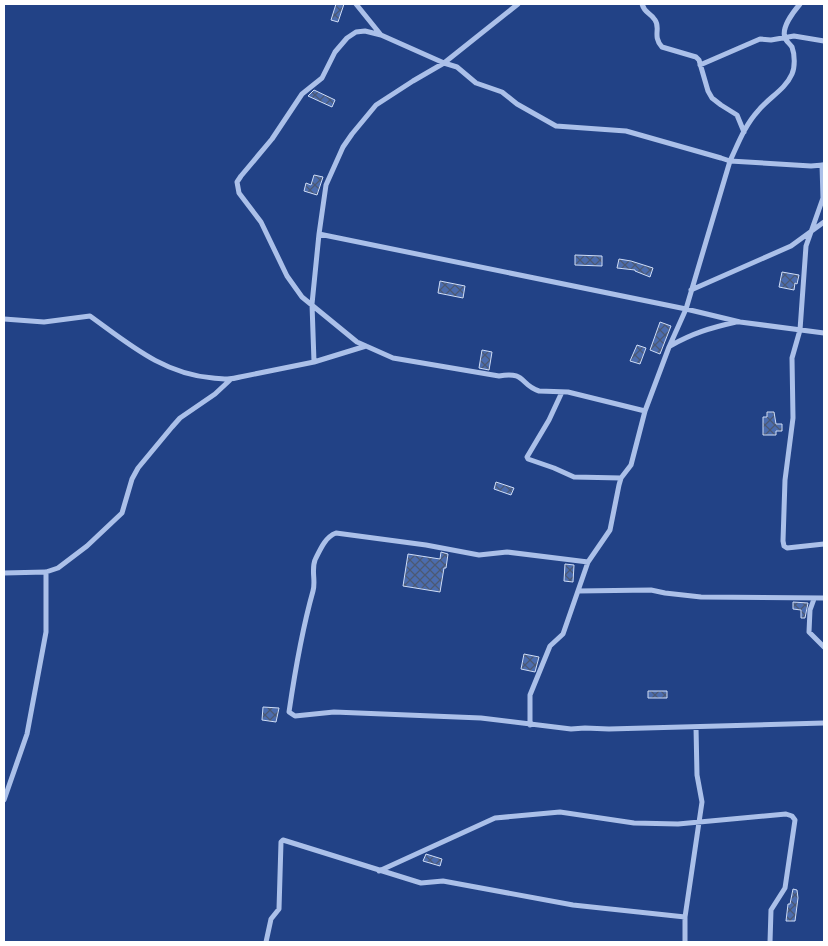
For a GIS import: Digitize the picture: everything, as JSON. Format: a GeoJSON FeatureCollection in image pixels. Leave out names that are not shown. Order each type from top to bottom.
{"type":"FeatureCollection","features":[{"type":"Feature","properties":{"kind":"street"},"geometry":{"type":"LineString","coordinates":[[356,4],[381,35]]}},
{"type":"Feature","properties":{"kind":"street"},"geometry":{"type":"LineString","coordinates":[[314,362],[312,304],[319,234],[326,185],[334,165],[352,134],[376,105],[444,63],[518,4]]}},
{"type":"Feature","properties":{"kind":"street"},"geometry":{"type":"LineString","coordinates":[[642,4],[645,12],[655,19],[657,24],[656,39],[662,47],[696,57],[699,60],[708,91],[712,98],[721,106],[737,115],[744,132]]}},
{"type":"Feature","properties":{"kind":"street"},"geometry":{"type":"LineString","coordinates":[[530,725],[531,692],[550,646],[563,634],[588,562],[610,530],[622,478],[631,465],[645,411],[669,347],[686,309],[730,161],[744,132],[758,110],[782,87],[792,74],[794,61],[792,47],[784,37],[784,30],[800,4]]}},
{"type":"Feature","properties":{"kind":"street"},"geometry":{"type":"LineString","coordinates":[[645,411],[568,392],[535,390],[516,375],[499,376],[393,358],[357,342],[302,297],[287,276],[261,222],[239,193],[237,182],[272,139],[302,94],[322,78],[335,52],[347,38],[356,32],[365,31],[381,35],[461,69],[479,85],[502,92],[517,104],[556,126],[626,131],[730,161],[811,166],[823,165],[823,198],[805,251],[800,330],[792,358],[793,418],[785,480],[784,546],[787,548],[824,544]]}},
{"type":"Feature","properties":{"kind":"street"},"geometry":{"type":"LineString","coordinates":[[700,66],[756,40],[800,36],[824,40]]}},
{"type":"Feature","properties":{"kind":"street"},"geometry":{"type":"LineString","coordinates":[[691,290],[791,246],[824,222]]}},
{"type":"Feature","properties":{"kind":"street"},"geometry":{"type":"LineString","coordinates":[[319,234],[686,309],[740,322],[824,333]]}},
{"type":"Feature","properties":{"kind":"street"},"geometry":{"type":"LineString","coordinates":[[4,319],[44,322],[90,316],[154,361],[176,371],[198,377],[230,380],[314,362],[366,346]]}},
{"type":"Feature","properties":{"kind":"street"},"geometry":{"type":"LineString","coordinates":[[669,347],[691,334],[713,327],[740,322]]}},
{"type":"Feature","properties":{"kind":"street"},"geometry":{"type":"LineString","coordinates":[[4,573],[46,572],[58,568],[87,546],[122,513],[132,479],[138,468],[160,440],[180,418],[215,394],[230,380]]}},
{"type":"Feature","properties":{"kind":"street"},"geometry":{"type":"LineString","coordinates":[[562,392],[549,420],[527,457],[528,459],[574,477],[622,478]]}},
{"type":"Feature","properties":{"kind":"street"},"geometry":{"type":"LineString","coordinates":[[588,562],[507,552],[479,555],[426,545],[336,533],[327,538],[316,559],[314,589],[310,599],[289,712],[295,716],[334,712],[482,718],[530,725],[610,729],[824,723]]}},
{"type":"Feature","properties":{"kind":"street"},"geometry":{"type":"LineString","coordinates":[[4,800],[27,734],[46,632],[46,572]]}},
{"type":"Feature","properties":{"kind":"street"},"geometry":{"type":"LineString","coordinates":[[578,591],[651,590],[701,597],[824,598]]}},
{"type":"Feature","properties":{"kind":"street"},"geometry":{"type":"LineString","coordinates":[[814,599],[810,610],[809,632],[824,647]]}},
{"type":"Feature","properties":{"kind":"street"},"geometry":{"type":"LineString","coordinates":[[684,942],[685,917],[700,822],[702,796],[697,775],[696,727]]}},
{"type":"Feature","properties":{"kind":"street"},"geometry":{"type":"LineString","coordinates":[[379,871],[495,818],[560,812],[634,823],[678,824],[786,814],[792,816],[795,820],[785,888],[771,910],[770,942]]}},
{"type":"Feature","properties":{"kind":"street"},"geometry":{"type":"LineString","coordinates":[[266,942],[272,919],[279,906],[282,841],[421,883],[443,882],[573,905],[685,917]]}},
{"type":"Feature","properties":{"kind":"building"},"geometry":{"type":"Polygon","coordinates":[[[336,4],[344,4],[338,22],[331,20],[336,4]]]}},
{"type":"Feature","properties":{"kind":"building"},"geometry":{"type":"Polygon","coordinates":[[[314,90],[335,100],[332,107],[308,96],[314,90]]]}},
{"type":"Feature","properties":{"kind":"building"},"geometry":{"type":"Polygon","coordinates":[[[314,175],[323,177],[317,195],[304,191],[306,183],[311,185],[314,175]]]}},
{"type":"Feature","properties":{"kind":"building"},"geometry":{"type":"Polygon","coordinates":[[[575,255],[602,256],[602,266],[575,265],[575,255]]]}},
{"type":"Feature","properties":{"kind":"building"},"geometry":{"type":"Polygon","coordinates":[[[619,259],[653,268],[650,277],[635,270],[617,268],[619,259]]]}},
{"type":"Feature","properties":{"kind":"building"},"geometry":{"type":"Polygon","coordinates":[[[782,272],[799,275],[794,290],[779,287],[782,272]]]}},
{"type":"Feature","properties":{"kind":"building"},"geometry":{"type":"Polygon","coordinates":[[[440,281],[465,286],[463,298],[438,293],[440,281]]]}},
{"type":"Feature","properties":{"kind":"building"},"geometry":{"type":"Polygon","coordinates":[[[660,322],[671,326],[660,354],[650,350],[660,322]]]}},
{"type":"Feature","properties":{"kind":"building"},"geometry":{"type":"Polygon","coordinates":[[[637,345],[646,348],[640,364],[630,361],[637,345]]]}},
{"type":"Feature","properties":{"kind":"building"},"geometry":{"type":"Polygon","coordinates":[[[482,350],[492,352],[489,370],[479,368],[482,350]]]}},
{"type":"Feature","properties":{"kind":"building"},"geometry":{"type":"Polygon","coordinates":[[[767,412],[774,412],[776,424],[782,424],[782,431],[776,431],[776,435],[763,435],[763,417],[767,417],[767,412]]]}},
{"type":"Feature","properties":{"kind":"building"},"geometry":{"type":"Polygon","coordinates":[[[496,482],[514,488],[511,495],[494,489],[496,482]]]}},
{"type":"Feature","properties":{"kind":"building"},"geometry":{"type":"Polygon","coordinates":[[[441,552],[448,554],[440,592],[403,586],[408,554],[440,559],[441,552]]]}},
{"type":"Feature","properties":{"kind":"building"},"geometry":{"type":"Polygon","coordinates":[[[565,564],[574,565],[573,582],[564,581],[565,564]]]}},
{"type":"Feature","properties":{"kind":"building"},"geometry":{"type":"Polygon","coordinates":[[[793,602],[808,603],[805,618],[801,618],[801,610],[793,609],[793,602]]]}},
{"type":"Feature","properties":{"kind":"building"},"geometry":{"type":"Polygon","coordinates":[[[524,654],[539,657],[535,672],[521,669],[524,654]]]}},
{"type":"Feature","properties":{"kind":"building"},"geometry":{"type":"Polygon","coordinates":[[[648,691],[667,691],[667,698],[648,698],[648,691]]]}},
{"type":"Feature","properties":{"kind":"building"},"geometry":{"type":"Polygon","coordinates":[[[263,707],[279,708],[276,722],[262,720],[263,707]]]}},
{"type":"Feature","properties":{"kind":"building"},"geometry":{"type":"Polygon","coordinates":[[[426,854],[442,859],[440,866],[423,861],[426,854]]]}},
{"type":"Feature","properties":{"kind":"building"},"geometry":{"type":"Polygon","coordinates":[[[793,889],[797,890],[798,898],[795,921],[786,921],[788,904],[790,904],[793,889]]]}}]}
